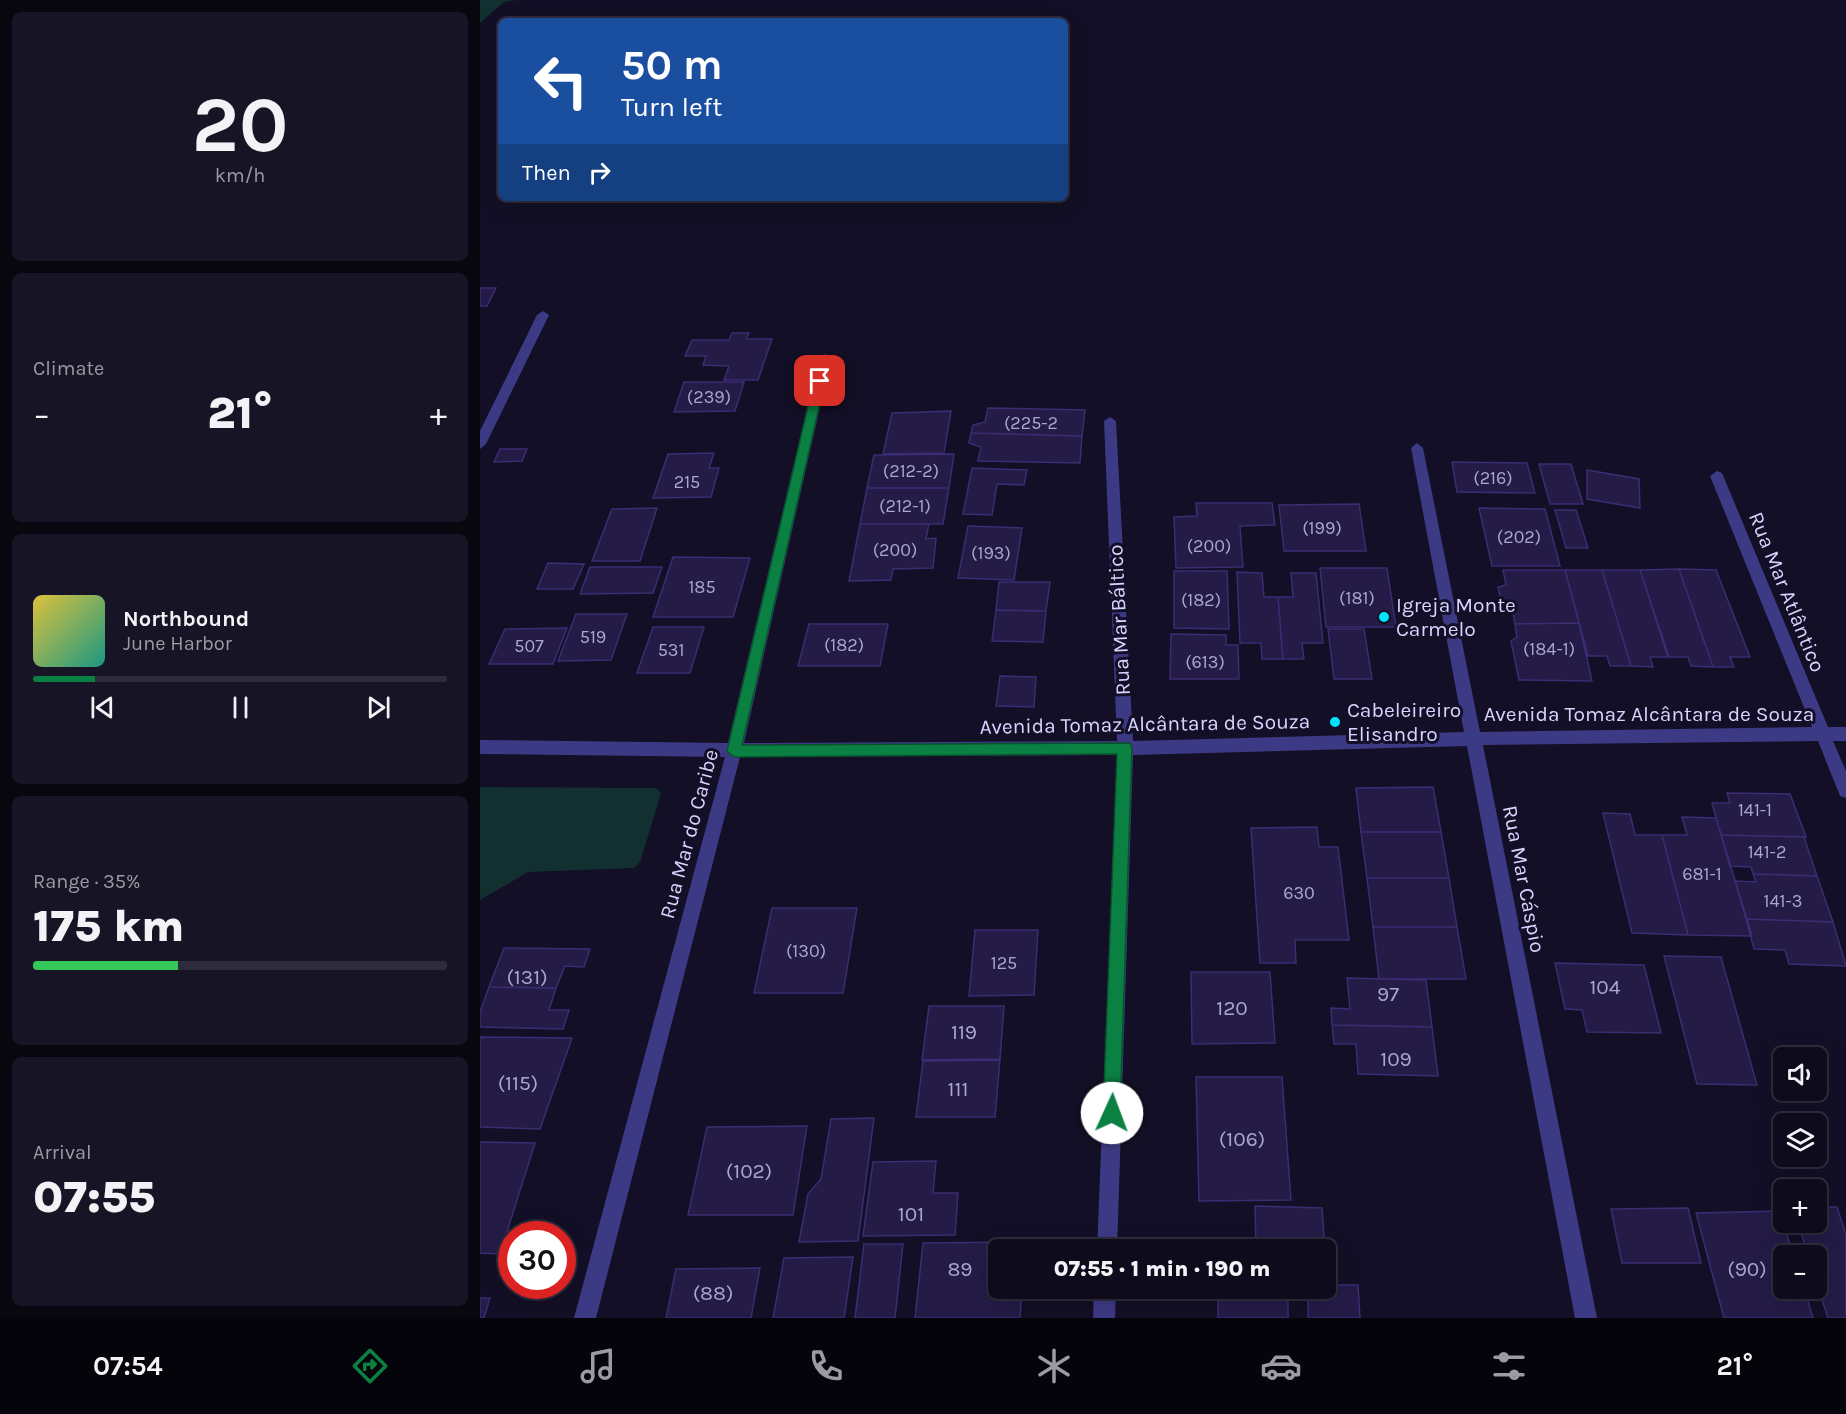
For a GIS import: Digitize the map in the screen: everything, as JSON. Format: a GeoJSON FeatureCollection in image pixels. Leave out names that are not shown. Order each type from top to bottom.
{"type":"FeatureCollection","features":[{"type":"Feature","properties":{"kind":"street"},"geometry":{"type":"LineString","coordinates":[[480,444],[543,315]]}},
{"type":"Feature","properties":{"kind":"street","name":"Rua Mar do Caribe"},"geometry":{"type":"LineString","coordinates":[[585,1318],[734,751],[825,358]]}},
{"type":"Feature","properties":{"kind":"street","name":"Rua Mar Báltico"},"geometry":{"type":"LineString","coordinates":[[1107,1239],[1125,748],[1110,422]]}},
{"type":"Feature","properties":{"kind":"street","name":"Rua Mar Cáspio"},"geometry":{"type":"LineString","coordinates":[[1417,448],[1586,1318]]}},
{"type":"Feature","properties":{"kind":"street","name":"Rua Mar Atlântico"},"geometry":{"type":"LineString","coordinates":[[1717,476],[1846,790]]}},
{"type":"Feature","properties":{"kind":"street","name":"Avenida Tomaz Alcântara de Souza"},"geometry":{"type":"LineString","coordinates":[[480,747],[734,751],[1125,748],[1474,736],[1846,734]]}},
{"type":"Feature","properties":{"kind":"street"},"geometry":{"type":"LineString","coordinates":[[1104,1318],[1105,1299]]}},
{"type":"Feature","properties":{"kind":"green space"},"geometry":{"type":"Polygon","coordinates":[[[480,0],[516,0],[504,2],[480,23],[480,0]]]}},
{"type":"Feature","properties":{"kind":"green space"},"geometry":{"type":"Polygon","coordinates":[[[480,787],[657,788],[661,794],[640,862],[634,868],[528,872],[480,900],[480,787]]]}},
{"type":"Feature","properties":{"kind":"building"},"geometry":{"type":"Polygon","coordinates":[[[480,288],[496,288],[487,306],[480,306],[480,288]]]}},
{"type":"Feature","properties":{"kind":"building"},"geometry":{"type":"Polygon","coordinates":[[[732,333],[749,333],[746,339],[772,339],[758,380],[724,380],[729,366],[703,365],[706,356],[685,356],[692,340],[729,340],[732,333]]]}},
{"type":"Feature","properties":{"kind":"building"},"geometry":{"type":"Polygon","coordinates":[[[684,382],[744,382],[735,411],[674,412],[684,382]]]}},
{"type":"Feature","properties":{"kind":"building"},"geometry":{"type":"Polygon","coordinates":[[[988,408],[1085,410],[1082,436],[971,433],[973,425],[985,422],[988,408]]]}},
{"type":"Feature","properties":{"kind":"building"},"geometry":{"type":"Polygon","coordinates":[[[951,411],[944,453],[883,454],[892,413],[951,411]]]}},
{"type":"Feature","properties":{"kind":"building"},"geometry":{"type":"Polygon","coordinates":[[[971,433],[1082,436],[1080,463],[978,461],[981,447],[969,443],[971,433]]]}},
{"type":"Feature","properties":{"kind":"building"},"geometry":{"type":"Polygon","coordinates":[[[500,449],[527,449],[522,461],[494,462],[500,449]]]}},
{"type":"Feature","properties":{"kind":"building"},"geometry":{"type":"Polygon","coordinates":[[[714,453],[709,468],[719,468],[711,497],[653,498],[668,454],[714,453]]]}},
{"type":"Feature","properties":{"kind":"building"},"geometry":{"type":"Polygon","coordinates":[[[954,454],[949,488],[867,488],[874,455],[954,454]]]}},
{"type":"Feature","properties":{"kind":"building"},"geometry":{"type":"Polygon","coordinates":[[[1452,462],[1527,463],[1535,493],[1457,492],[1452,462]]]}},
{"type":"Feature","properties":{"kind":"building"},"geometry":{"type":"Polygon","coordinates":[[[1539,464],[1571,464],[1583,504],[1550,504],[1539,464]]]}},
{"type":"Feature","properties":{"kind":"building"},"geometry":{"type":"Polygon","coordinates":[[[972,468],[1027,470],[1024,485],[997,484],[992,515],[963,514],[972,468]]]}},
{"type":"Feature","properties":{"kind":"building"},"geometry":{"type":"Polygon","coordinates":[[[1587,470],[1639,479],[1640,508],[1587,499],[1587,470]]]}},
{"type":"Feature","properties":{"kind":"building"},"geometry":{"type":"Polygon","coordinates":[[[867,488],[949,488],[943,524],[860,524],[867,488]]]}},
{"type":"Feature","properties":{"kind":"building"},"geometry":{"type":"Polygon","coordinates":[[[1196,503],[1272,503],[1275,525],[1240,526],[1243,567],[1176,568],[1174,517],[1197,516],[1196,503]]]}},
{"type":"Feature","properties":{"kind":"building"},"geometry":{"type":"Polygon","coordinates":[[[1359,504],[1366,551],[1284,551],[1279,505],[1359,504]]]}},
{"type":"Feature","properties":{"kind":"building"},"geometry":{"type":"Polygon","coordinates":[[[657,508],[640,561],[592,561],[612,509],[657,508]]]}},
{"type":"Feature","properties":{"kind":"building"},"geometry":{"type":"Polygon","coordinates":[[[1479,508],[1545,509],[1560,566],[1492,566],[1479,508]]]}},
{"type":"Feature","properties":{"kind":"building"},"geometry":{"type":"Polygon","coordinates":[[[1555,510],[1576,510],[1588,548],[1566,548],[1555,510]]]}},
{"type":"Feature","properties":{"kind":"building"},"geometry":{"type":"Polygon","coordinates":[[[860,524],[929,524],[926,539],[936,538],[933,568],[893,569],[891,580],[849,581],[860,524]]]}},
{"type":"Feature","properties":{"kind":"building"},"geometry":{"type":"Polygon","coordinates":[[[968,526],[1022,528],[1014,580],[958,578],[968,526]]]}},
{"type":"Feature","properties":{"kind":"building"},"geometry":{"type":"Polygon","coordinates":[[[673,557],[750,558],[733,617],[653,617],[673,557]]]}},
{"type":"Feature","properties":{"kind":"building"},"geometry":{"type":"Polygon","coordinates":[[[548,563],[584,564],[573,589],[537,589],[548,563]]]}},
{"type":"Feature","properties":{"kind":"building"},"geometry":{"type":"Polygon","coordinates":[[[590,567],[662,567],[653,593],[580,594],[590,567]]]}},
{"type":"Feature","properties":{"kind":"building"},"geometry":{"type":"Polygon","coordinates":[[[1320,568],[1387,568],[1396,627],[1326,627],[1320,568]]]}},
{"type":"Feature","properties":{"kind":"building"},"geometry":{"type":"Polygon","coordinates":[[[1679,569],[1716,570],[1750,657],[1730,657],[1734,667],[1713,667],[1679,569]]]}},
{"type":"Feature","properties":{"kind":"building"},"geometry":{"type":"Polygon","coordinates":[[[1679,569],[1713,667],[1691,666],[1688,657],[1669,657],[1640,570],[1679,569]]]}},
{"type":"Feature","properties":{"kind":"building"},"geometry":{"type":"Polygon","coordinates":[[[1503,570],[1565,570],[1579,623],[1515,624],[1513,613],[1503,610],[1498,587],[1506,585],[1503,570]]]}},
{"type":"Feature","properties":{"kind":"building"},"geometry":{"type":"Polygon","coordinates":[[[1565,570],[1602,570],[1631,666],[1610,666],[1607,656],[1588,656],[1565,570]]]}},
{"type":"Feature","properties":{"kind":"building"},"geometry":{"type":"Polygon","coordinates":[[[1602,570],[1640,570],[1668,657],[1650,657],[1653,667],[1631,666],[1602,570]]]}},
{"type":"Feature","properties":{"kind":"building"},"geometry":{"type":"Polygon","coordinates":[[[1174,571],[1227,571],[1229,629],[1174,628],[1174,571]]]}},
{"type":"Feature","properties":{"kind":"building"},"geometry":{"type":"Polygon","coordinates":[[[1237,572],[1262,573],[1264,597],[1278,597],[1283,659],[1262,659],[1261,643],[1240,643],[1237,572]]]}},
{"type":"Feature","properties":{"kind":"building"},"geometry":{"type":"Polygon","coordinates":[[[1291,573],[1316,573],[1323,643],[1302,643],[1304,659],[1283,659],[1278,597],[1293,597],[1291,573]]]}},
{"type":"Feature","properties":{"kind":"building"},"geometry":{"type":"Polygon","coordinates":[[[999,582],[1050,582],[1046,611],[996,610],[999,582]]]}},
{"type":"Feature","properties":{"kind":"building"},"geometry":{"type":"Polygon","coordinates":[[[996,610],[1046,611],[1043,642],[992,641],[996,610]]]}},
{"type":"Feature","properties":{"kind":"building"},"geometry":{"type":"Polygon","coordinates":[[[576,614],[627,614],[611,660],[558,661],[576,614]]]}},
{"type":"Feature","properties":{"kind":"building"},"geometry":{"type":"Polygon","coordinates":[[[1579,623],[1592,681],[1519,680],[1511,641],[1517,637],[1515,624],[1579,623]]]}},
{"type":"Feature","properties":{"kind":"building"},"geometry":{"type":"Polygon","coordinates":[[[809,624],[888,624],[880,666],[798,666],[809,624]]]}},
{"type":"Feature","properties":{"kind":"building"},"geometry":{"type":"Polygon","coordinates":[[[653,627],[704,627],[690,673],[637,673],[653,627]]]}},
{"type":"Feature","properties":{"kind":"building"},"geometry":{"type":"Polygon","coordinates":[[[567,628],[553,664],[489,664],[505,629],[567,628]]]}},
{"type":"Feature","properties":{"kind":"building"},"geometry":{"type":"Polygon","coordinates":[[[1328,629],[1364,629],[1372,679],[1334,679],[1328,629]]]}},
{"type":"Feature","properties":{"kind":"building"},"geometry":{"type":"Polygon","coordinates":[[[1171,634],[1226,635],[1226,645],[1238,645],[1239,679],[1170,679],[1171,634]]]}},
{"type":"Feature","properties":{"kind":"building"},"geometry":{"type":"Polygon","coordinates":[[[1000,676],[1036,677],[1034,707],[996,706],[1000,676]]]}},
{"type":"Feature","properties":{"kind":"building"},"geometry":{"type":"Polygon","coordinates":[[[1433,787],[1441,832],[1361,832],[1356,788],[1433,787]]]}},
{"type":"Feature","properties":{"kind":"building"},"geometry":{"type":"Polygon","coordinates":[[[1727,793],[1790,794],[1806,837],[1721,835],[1712,803],[1730,803],[1727,793]]]}},
{"type":"Feature","properties":{"kind":"building"},"geometry":{"type":"Polygon","coordinates":[[[1603,813],[1630,814],[1635,835],[1662,835],[1688,935],[1632,933],[1603,813]]]}},
{"type":"Feature","properties":{"kind":"building"},"geometry":{"type":"Polygon","coordinates":[[[1682,817],[1716,818],[1752,936],[1688,935],[1662,835],[1687,835],[1682,817]]]}},
{"type":"Feature","properties":{"kind":"building"},"geometry":{"type":"Polygon","coordinates":[[[1317,827],[1319,847],[1338,847],[1349,940],[1295,940],[1296,963],[1260,963],[1251,828],[1317,827]]]}},
{"type":"Feature","properties":{"kind":"building"},"geometry":{"type":"Polygon","coordinates":[[[1361,832],[1441,832],[1449,878],[1367,878],[1361,832]]]}},
{"type":"Feature","properties":{"kind":"building"},"geometry":{"type":"Polygon","coordinates":[[[1721,835],[1804,837],[1817,876],[1753,874],[1751,867],[1730,866],[1721,835]]]}},
{"type":"Feature","properties":{"kind":"building"},"geometry":{"type":"Polygon","coordinates":[[[1753,874],[1817,876],[1833,922],[1746,919],[1735,881],[1756,882],[1753,874]]]}},
{"type":"Feature","properties":{"kind":"building"},"geometry":{"type":"Polygon","coordinates":[[[1367,878],[1449,878],[1457,927],[1373,927],[1367,878]]]}},
{"type":"Feature","properties":{"kind":"building"},"geometry":{"type":"Polygon","coordinates":[[[772,908],[857,908],[843,993],[754,993],[772,908]]]}},
{"type":"Feature","properties":{"kind":"building"},"geometry":{"type":"Polygon","coordinates":[[[1746,919],[1833,922],[1846,966],[1789,964],[1785,950],[1754,949],[1746,919]]]}},
{"type":"Feature","properties":{"kind":"building"},"geometry":{"type":"Polygon","coordinates":[[[1373,927],[1457,927],[1466,979],[1379,979],[1373,927]]]}},
{"type":"Feature","properties":{"kind":"building"},"geometry":{"type":"Polygon","coordinates":[[[975,930],[1038,930],[1034,995],[969,996],[975,930]]]}},
{"type":"Feature","properties":{"kind":"building"},"geometry":{"type":"Polygon","coordinates":[[[504,948],[590,949],[584,967],[565,966],[556,988],[489,987],[504,948]]]}},
{"type":"Feature","properties":{"kind":"building"},"geometry":{"type":"Polygon","coordinates":[[[1664,956],[1721,957],[1757,1085],[1697,1084],[1664,956]]]}},
{"type":"Feature","properties":{"kind":"building"},"geometry":{"type":"Polygon","coordinates":[[[1555,963],[1644,965],[1661,1033],[1587,1032],[1582,1010],[1565,1009],[1555,963]]]}},
{"type":"Feature","properties":{"kind":"building"},"geometry":{"type":"Polygon","coordinates":[[[1191,972],[1270,972],[1275,1043],[1192,1044],[1191,972]]]}},
{"type":"Feature","properties":{"kind":"building"},"geometry":{"type":"Polygon","coordinates":[[[1347,978],[1426,980],[1432,1027],[1332,1025],[1331,1008],[1350,1009],[1347,978]]]}},
{"type":"Feature","properties":{"kind":"building"},"geometry":{"type":"Polygon","coordinates":[[[489,987],[556,988],[549,1010],[569,1010],[563,1029],[480,1027],[480,1012],[489,987]]]}},
{"type":"Feature","properties":{"kind":"building"},"geometry":{"type":"Polygon","coordinates":[[[929,1006],[1004,1006],[1000,1059],[922,1060],[929,1006]]]}},
{"type":"Feature","properties":{"kind":"building"},"geometry":{"type":"Polygon","coordinates":[[[1332,1025],[1432,1027],[1438,1076],[1358,1074],[1356,1044],[1334,1044],[1332,1025]]]}},
{"type":"Feature","properties":{"kind":"building"},"geometry":{"type":"Polygon","coordinates":[[[480,1037],[572,1038],[540,1129],[480,1127],[480,1037]]]}},
{"type":"Feature","properties":{"kind":"building"},"geometry":{"type":"Polygon","coordinates":[[[1000,1060],[995,1117],[916,1117],[923,1061],[1000,1060]]]}},
{"type":"Feature","properties":{"kind":"building"},"geometry":{"type":"Polygon","coordinates":[[[1196,1077],[1282,1077],[1291,1200],[1199,1201],[1196,1077]]]}},
{"type":"Feature","properties":{"kind":"building"},"geometry":{"type":"Polygon","coordinates":[[[874,1118],[858,1241],[799,1242],[808,1194],[821,1179],[831,1119],[874,1118]]]}},
{"type":"Feature","properties":{"kind":"building"},"geometry":{"type":"Polygon","coordinates":[[[807,1126],[793,1215],[688,1215],[707,1127],[807,1126]]]}},
{"type":"Feature","properties":{"kind":"building"},"geometry":{"type":"Polygon","coordinates":[[[480,1142],[535,1143],[510,1221],[498,1221],[498,1254],[480,1253],[480,1142]]]}},
{"type":"Feature","properties":{"kind":"building"},"geometry":{"type":"Polygon","coordinates":[[[936,1161],[933,1193],[958,1193],[955,1235],[863,1236],[873,1162],[936,1161]]]}},
{"type":"Feature","properties":{"kind":"building"},"geometry":{"type":"Polygon","coordinates":[[[1255,1206],[1322,1208],[1324,1239],[1256,1239],[1255,1206]]]}},
{"type":"Feature","properties":{"kind":"building"},"geometry":{"type":"Polygon","coordinates":[[[1827,1207],[1837,1207],[1846,1235],[1846,1318],[1828,1318],[1822,1299],[1827,1299],[1827,1245],[1805,1245],[1801,1233],[1827,1233],[1827,1207]]]}},
{"type":"Feature","properties":{"kind":"building"},"geometry":{"type":"Polygon","coordinates":[[[1688,1208],[1701,1263],[1622,1263],[1611,1209],[1688,1208]]]}},
{"type":"Feature","properties":{"kind":"building"},"geometry":{"type":"Polygon","coordinates":[[[1773,1211],[1773,1233],[1786,1233],[1790,1245],[1773,1245],[1773,1299],[1807,1299],[1813,1318],[1724,1318],[1696,1213],[1773,1211]]]}},
{"type":"Feature","properties":{"kind":"building"},"geometry":{"type":"Polygon","coordinates":[[[988,1242],[988,1299],[1021,1299],[1020,1318],[915,1318],[923,1243],[988,1242]]]}},
{"type":"Feature","properties":{"kind":"building"},"geometry":{"type":"Polygon","coordinates":[[[864,1244],[903,1244],[895,1318],[855,1318],[864,1244]]]}},
{"type":"Feature","properties":{"kind":"building"},"geometry":{"type":"Polygon","coordinates":[[[853,1257],[844,1318],[773,1318],[784,1258],[853,1257]]]}},
{"type":"Feature","properties":{"kind":"building"},"geometry":{"type":"Polygon","coordinates":[[[760,1268],[751,1318],[666,1318],[676,1269],[760,1268]]]}},
{"type":"Feature","properties":{"kind":"building"},"geometry":{"type":"Polygon","coordinates":[[[1336,1285],[1358,1285],[1360,1318],[1308,1318],[1308,1299],[1336,1299],[1336,1285]]]}},
{"type":"Feature","properties":{"kind":"building"},"geometry":{"type":"Polygon","coordinates":[[[480,1298],[490,1298],[484,1318],[480,1318],[480,1298]]]}},
{"type":"Feature","properties":{"kind":"building"},"geometry":{"type":"Polygon","coordinates":[[[1218,1299],[1288,1299],[1288,1318],[1218,1318],[1218,1299]]]}},
{"type":"Feature","properties":{"kind":"place","name":"Igreja Monte Carmelo"},"geometry":{"type":"Point","coordinates":[1384,617]}},
{"type":"Feature","properties":{"kind":"place","name":"Cabeleireiro Elisandro"},"geometry":{"type":"Point","coordinates":[1335,722]}},
{"type":"Feature","properties":{"kind":"route"},"geometry":{"type":"LineString","coordinates":[[820,381],[734,751],[1125,748],[1112,1113]]}}]}
